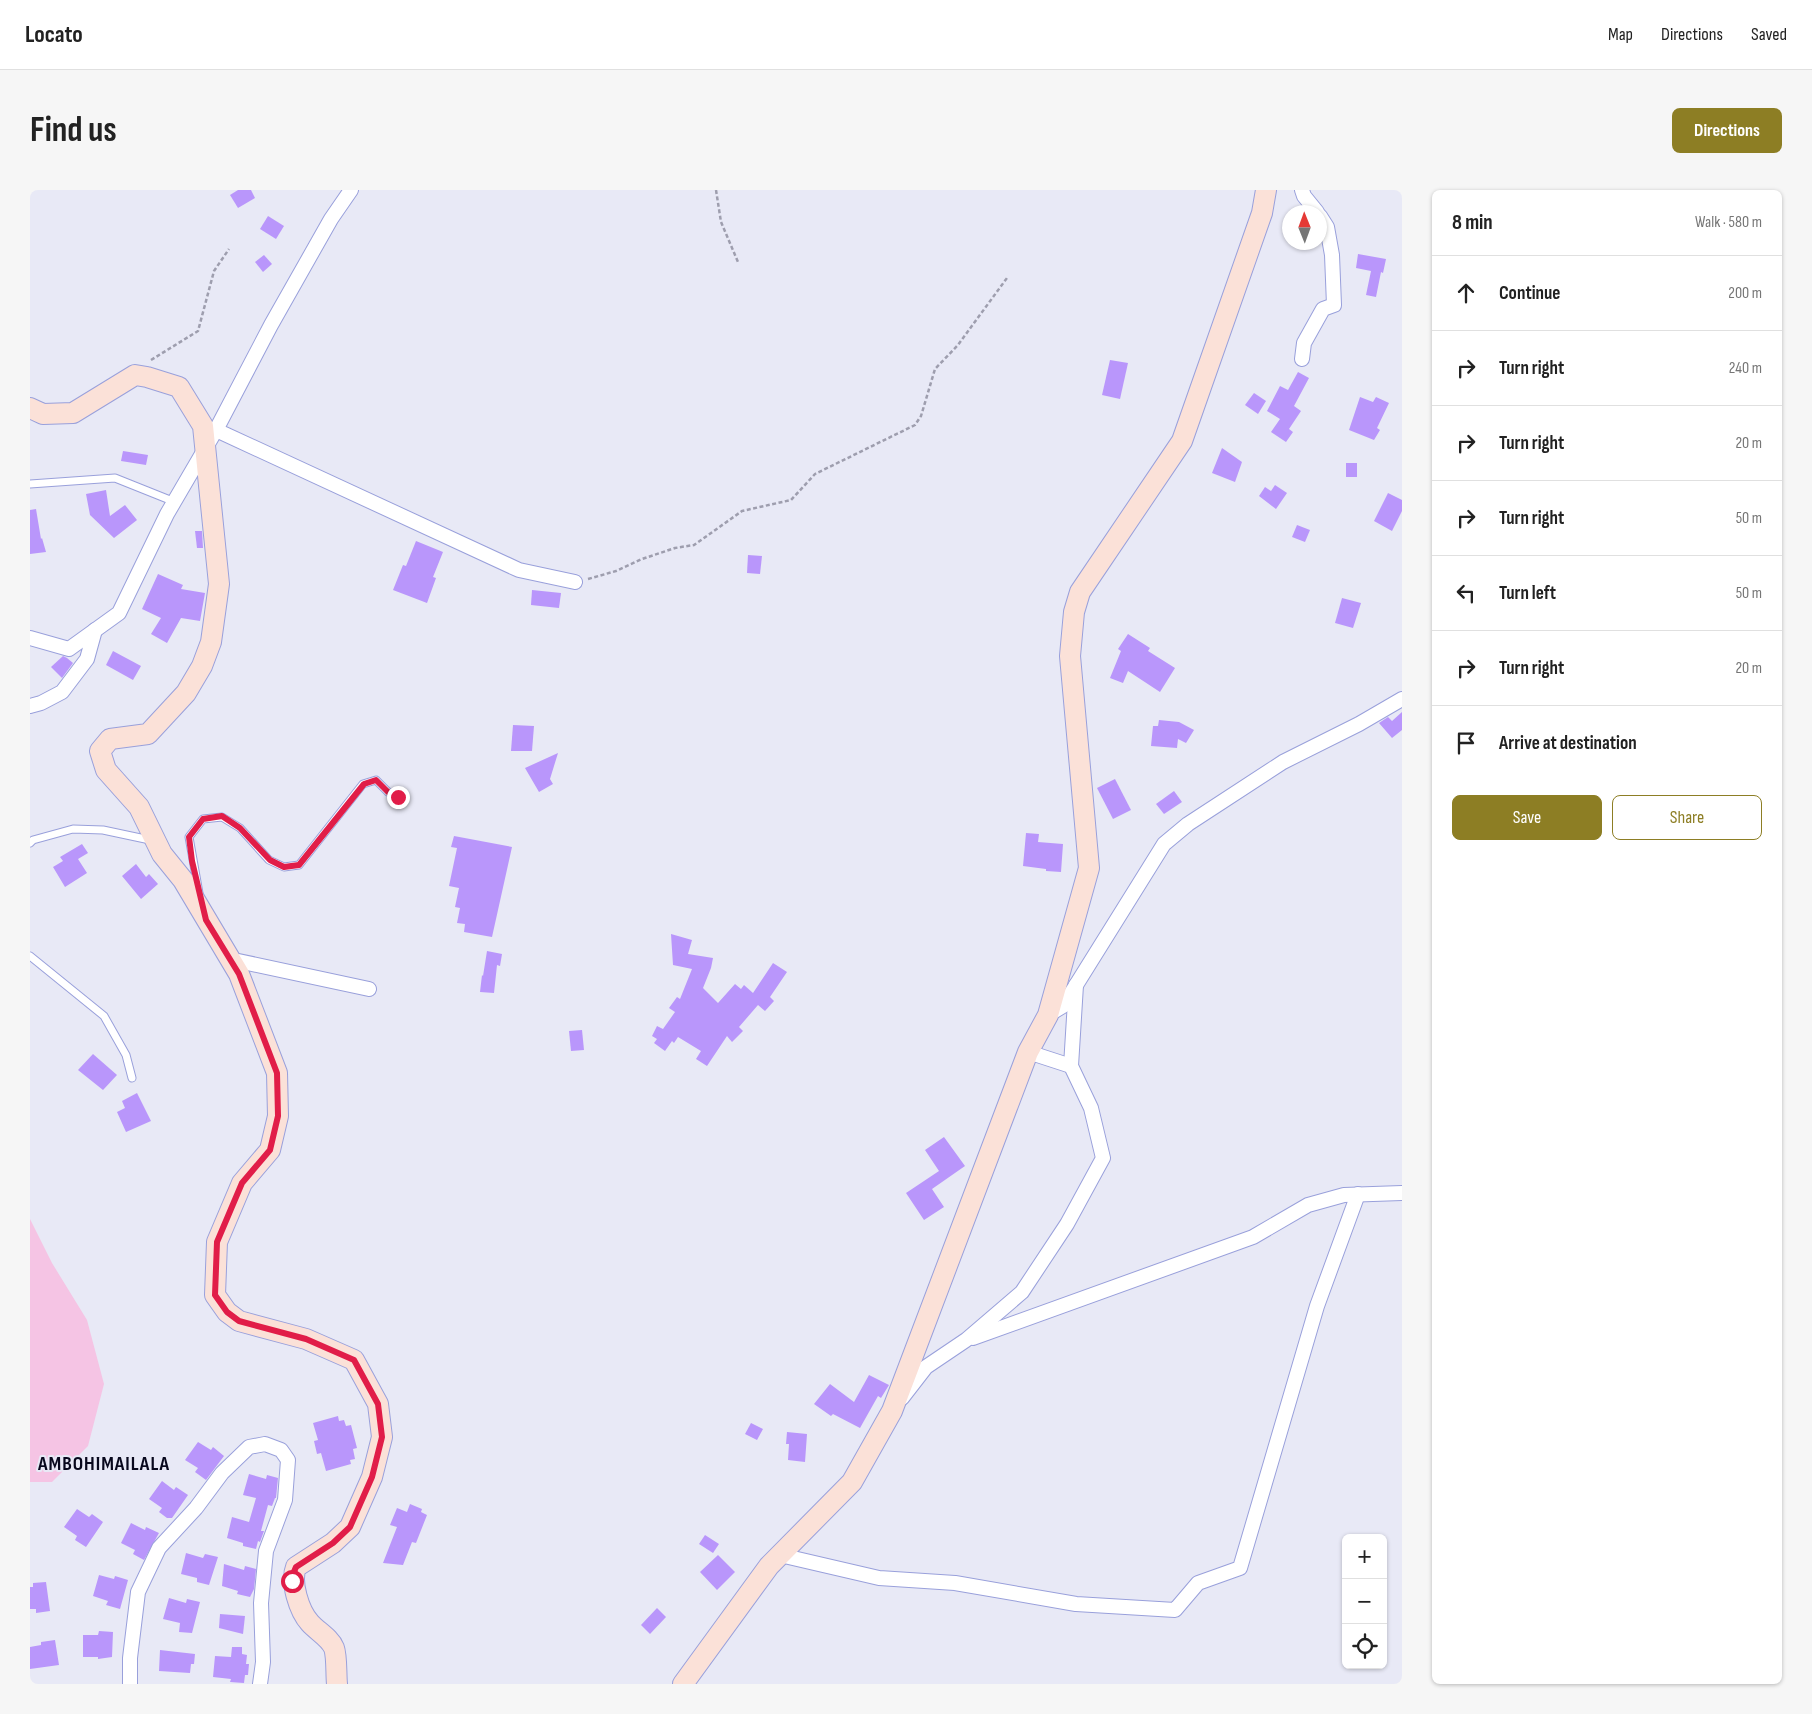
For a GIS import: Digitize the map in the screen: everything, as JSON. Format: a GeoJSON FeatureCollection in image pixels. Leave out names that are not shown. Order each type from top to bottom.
{"type":"FeatureCollection","features":[{"type":"Feature","properties":{"kind":"street"},"geometry":{"type":"LineString","coordinates":[[30,638],[69,649],[119,613],[175,502],[216,430],[271,325],[331,219],[351,190]]}},
{"type":"Feature","properties":{"kind":"street"},"geometry":{"type":"LineString","coordinates":[[892,1411],[1028,1052],[1048,1014],[1089,868],[1070,656],[1074,612],[1080,592],[1182,441],[1262,213],[1266,190]]}},
{"type":"Feature","properties":{"kind":"street"},"geometry":{"type":"LineString","coordinates":[[1302,190],[1311,205]]}},
{"type":"Feature","properties":{"kind":"street"},"geometry":{"type":"LineString","coordinates":[[1302,359],[1304,343],[1323,309],[1334,305],[1332,255],[1327,227]]}},
{"type":"Feature","properties":{"kind":"street"},"geometry":{"type":"LineString","coordinates":[[30,408],[43,414],[73,413],[135,375],[147,376],[179,387],[202,426],[219,584],[211,642],[202,666],[186,693],[148,734],[110,740],[100,751],[106,770],[139,808],[162,854],[183,880],[239,974],[277,1073],[278,1116],[270,1150],[242,1183],[217,1242],[215,1295],[227,1312],[239,1321],[306,1339],[354,1360],[378,1404],[382,1437],[372,1477],[350,1527],[333,1543],[296,1567],[293,1574],[292,1581],[297,1598],[309,1622],[320,1631],[334,1648],[337,1684]]}},
{"type":"Feature","properties":{"kind":"street"},"geometry":{"type":"LineString","coordinates":[[216,430],[519,570],[575,582]]}},
{"type":"Feature","properties":{"kind":"street"},"geometry":{"type":"LineString","coordinates":[[30,706],[41,703],[62,692],[87,659],[95,630]]}},
{"type":"Feature","properties":{"kind":"street"},"geometry":{"type":"LineString","coordinates":[[1048,1014],[1063,1006],[1164,844],[1188,824],[1283,762],[1359,724],[1402,699]]}},
{"type":"Feature","properties":{"kind":"street"},"geometry":{"type":"LineString","coordinates":[[229,959],[369,989]]}},
{"type":"Feature","properties":{"kind":"street"},"geometry":{"type":"LineString","coordinates":[[683,1684],[769,1566],[852,1482],[892,1411],[926,1367],[966,1340],[1022,1292],[1067,1224],[1103,1158],[1091,1108],[1071,1066],[1076,985]]}},
{"type":"Feature","properties":{"kind":"street"},"geometry":{"type":"LineString","coordinates":[[1028,1052],[1071,1066]]}},
{"type":"Feature","properties":{"kind":"street"},"geometry":{"type":"LineString","coordinates":[[966,1340],[1253,1237],[1308,1205],[1344,1194],[1402,1193]]}},
{"type":"Feature","properties":{"kind":"street"},"geometry":{"type":"LineString","coordinates":[[780,1555],[879,1578],[955,1583],[1076,1604],[1175,1610],[1198,1583],[1240,1568],[1317,1306],[1358,1194]]}},
{"type":"Feature","properties":{"kind":"street"},"geometry":{"type":"LineString","coordinates":[[130,1684],[130,1658],[138,1592],[159,1548],[196,1508],[222,1473],[249,1447],[265,1444],[281,1450],[288,1460],[284,1500],[266,1551],[261,1603],[263,1662],[260,1684]]}},
{"type":"Feature","properties":{"kind":"lane"},"geometry":{"type":"LineString","coordinates":[[30,484],[115,478],[175,502]]}},
{"type":"Feature","properties":{"kind":"lane"},"geometry":{"type":"LineString","coordinates":[[206,920],[192,861],[189,837],[203,819],[222,816],[240,828],[270,860],[284,867],[299,865],[364,784],[376,780],[388,792],[398,797]]}},
{"type":"Feature","properties":{"kind":"lane"},"geometry":{"type":"LineString","coordinates":[[30,843],[33,840],[73,829],[103,830],[156,842]]}},
{"type":"Feature","properties":{"kind":"lane"},"geometry":{"type":"LineString","coordinates":[[30,956],[104,1016],[126,1055],[132,1078]]}},
{"type":"Feature","properties":{"kind":"path"},"geometry":{"type":"LineString","coordinates":[[716,190],[721,222],[738,262]]}},
{"type":"Feature","properties":{"kind":"path"},"geometry":{"type":"LineString","coordinates":[[135,375],[153,358],[198,331],[214,271],[229,249]]}},
{"type":"Feature","properties":{"kind":"path"},"geometry":{"type":"LineString","coordinates":[[575,582],[616,571],[642,559],[675,548],[694,545],[742,511],[792,500],[815,474],[915,425],[921,416],[935,368],[958,345],[1007,278]]}},
{"type":"Feature","properties":{"kind":"shaded area"},"geometry":{"type":"Polygon","coordinates":[[[30,1219],[52,1263],[87,1320],[104,1384],[88,1446],[52,1482],[30,1482],[30,1219]]]}},
{"type":"Feature","properties":{"kind":"building"},"geometry":{"type":"Polygon","coordinates":[[[238,190],[251,190],[255,198],[238,208],[230,195],[238,190]]]}},
{"type":"Feature","properties":{"kind":"building"},"geometry":{"type":"Polygon","coordinates":[[[268,216],[284,226],[276,239],[260,229],[268,216]]]}},
{"type":"Feature","properties":{"kind":"building"},"geometry":{"type":"Polygon","coordinates":[[[1358,254],[1386,259],[1383,273],[1381,272],[1376,297],[1366,295],[1371,271],[1356,268],[1358,254]]]}},
{"type":"Feature","properties":{"kind":"building"},"geometry":{"type":"Polygon","coordinates":[[[264,255],[272,264],[263,272],[255,262],[264,255]]]}},
{"type":"Feature","properties":{"kind":"building"},"geometry":{"type":"Polygon","coordinates":[[[1110,360],[1128,363],[1120,399],[1102,395],[1110,360]]]}},
{"type":"Feature","properties":{"kind":"building"},"geometry":{"type":"Polygon","coordinates":[[[1298,372],[1309,378],[1294,406],[1301,411],[1289,429],[1293,432],[1286,442],[1271,432],[1280,419],[1267,411],[1280,386],[1288,390],[1298,372]]]}},
{"type":"Feature","properties":{"kind":"building"},"geometry":{"type":"Polygon","coordinates":[[[1254,393],[1266,401],[1258,414],[1245,405],[1254,393]]]}},
{"type":"Feature","properties":{"kind":"building"},"geometry":{"type":"Polygon","coordinates":[[[1360,397],[1373,402],[1376,397],[1389,403],[1377,428],[1380,430],[1374,440],[1349,430],[1360,397]]]}},
{"type":"Feature","properties":{"kind":"building"},"geometry":{"type":"Polygon","coordinates":[[[1222,448],[1242,462],[1235,482],[1212,473],[1222,448]]]}},
{"type":"Feature","properties":{"kind":"building"},"geometry":{"type":"Polygon","coordinates":[[[123,451],[148,455],[146,465],[121,461],[123,451]]]}},
{"type":"Feature","properties":{"kind":"building"},"geometry":{"type":"Polygon","coordinates":[[[1346,463],[1357,463],[1357,477],[1346,477],[1346,463]]]}},
{"type":"Feature","properties":{"kind":"building"},"geometry":{"type":"Polygon","coordinates":[[[1275,485],[1287,493],[1276,509],[1259,496],[1265,487],[1271,491],[1275,485]]]}},
{"type":"Feature","properties":{"kind":"building"},"geometry":{"type":"Polygon","coordinates":[[[106,490],[110,516],[125,505],[137,520],[114,538],[90,515],[86,494],[106,490]]]}},
{"type":"Feature","properties":{"kind":"building"},"geometry":{"type":"Polygon","coordinates":[[[1388,493],[1402,500],[1402,511],[1392,531],[1374,521],[1388,493]]]}},
{"type":"Feature","properties":{"kind":"building"},"geometry":{"type":"Polygon","coordinates":[[[36,509],[41,539],[46,552],[30,554],[30,510],[36,509]]]}},
{"type":"Feature","properties":{"kind":"building"},"geometry":{"type":"Polygon","coordinates":[[[1297,525],[1310,530],[1305,542],[1292,537],[1297,525]]]}},
{"type":"Feature","properties":{"kind":"building"},"geometry":{"type":"Polygon","coordinates":[[[195,531],[202,531],[203,548],[197,548],[195,531]]]}},
{"type":"Feature","properties":{"kind":"building"},"geometry":{"type":"Polygon","coordinates":[[[416,541],[443,552],[433,577],[436,578],[427,603],[393,590],[403,565],[406,566],[416,541]]]}},
{"type":"Feature","properties":{"kind":"building"},"geometry":{"type":"Polygon","coordinates":[[[748,555],[762,556],[760,574],[747,573],[748,555]]]}},
{"type":"Feature","properties":{"kind":"building"},"geometry":{"type":"Polygon","coordinates":[[[158,574],[183,585],[181,589],[205,593],[200,621],[181,618],[167,643],[151,634],[161,618],[142,609],[158,574]]]}},
{"type":"Feature","properties":{"kind":"building"},"geometry":{"type":"Polygon","coordinates":[[[532,590],[561,593],[559,608],[531,605],[532,590]]]}},
{"type":"Feature","properties":{"kind":"building"},"geometry":{"type":"Polygon","coordinates":[[[1342,598],[1361,603],[1353,628],[1335,623],[1342,598]]]}},
{"type":"Feature","properties":{"kind":"building"},"geometry":{"type":"Polygon","coordinates":[[[1128,634],[1150,648],[1148,651],[1175,668],[1160,692],[1128,671],[1123,683],[1110,678],[1121,651],[1118,649],[1128,634]]]}},
{"type":"Feature","properties":{"kind":"building"},"geometry":{"type":"Polygon","coordinates":[[[113,651],[141,666],[133,680],[106,665],[113,651]]]}},
{"type":"Feature","properties":{"kind":"building"},"geometry":{"type":"Polygon","coordinates":[[[63,656],[73,663],[62,678],[51,667],[63,656]]]}},
{"type":"Feature","properties":{"kind":"building"},"geometry":{"type":"Polygon","coordinates":[[[1402,712],[1402,730],[1392,738],[1379,723],[1388,717],[1392,721],[1402,712]]]}},
{"type":"Feature","properties":{"kind":"building"},"geometry":{"type":"Polygon","coordinates":[[[1159,720],[1179,722],[1194,730],[1186,743],[1178,739],[1177,748],[1151,746],[1153,726],[1158,726],[1159,720]]]}},
{"type":"Feature","properties":{"kind":"building"},"geometry":{"type":"Polygon","coordinates":[[[513,725],[534,726],[532,751],[511,751],[513,725]]]}},
{"type":"Feature","properties":{"kind":"building"},"geometry":{"type":"Polygon","coordinates":[[[558,753],[550,779],[553,784],[539,792],[525,768],[558,753]]]}},
{"type":"Feature","properties":{"kind":"building"},"geometry":{"type":"Polygon","coordinates":[[[1115,779],[1131,810],[1113,819],[1097,788],[1115,779]]]}},
{"type":"Feature","properties":{"kind":"building"},"geometry":{"type":"Polygon","coordinates":[[[1174,791],[1182,802],[1164,814],[1156,804],[1174,791]]]}},
{"type":"Feature","properties":{"kind":"building"},"geometry":{"type":"Polygon","coordinates":[[[1026,833],[1039,834],[1038,842],[1063,844],[1061,872],[1023,866],[1026,833]]]}},
{"type":"Feature","properties":{"kind":"building"},"geometry":{"type":"Polygon","coordinates":[[[454,836],[512,847],[492,937],[464,932],[465,924],[457,923],[460,908],[455,907],[459,888],[449,886],[457,848],[451,847],[454,836]]]}},
{"type":"Feature","properties":{"kind":"building"},"geometry":{"type":"Polygon","coordinates":[[[82,844],[88,853],[78,859],[87,873],[65,887],[53,867],[63,861],[60,857],[82,844]]]}},
{"type":"Feature","properties":{"kind":"building"},"geometry":{"type":"Polygon","coordinates":[[[136,864],[146,877],[149,874],[158,884],[141,899],[122,876],[136,864]]]}},
{"type":"Feature","properties":{"kind":"building"},"geometry":{"type":"Polygon","coordinates":[[[671,934],[692,940],[688,954],[713,958],[703,988],[718,1003],[735,984],[741,989],[744,985],[753,993],[773,963],[787,972],[770,997],[774,1001],[765,1011],[758,1005],[739,1027],[743,1031],[732,1042],[727,1036],[707,1066],[696,1059],[701,1051],[678,1037],[674,1043],[672,1041],[665,1051],[654,1043],[657,1039],[652,1036],[657,1026],[663,1029],[675,1012],[669,1008],[677,997],[680,999],[692,969],[673,965],[671,934]]]}},
{"type":"Feature","properties":{"kind":"building"},"geometry":{"type":"Polygon","coordinates":[[[487,951],[502,954],[500,966],[497,965],[494,993],[480,992],[487,951]]]}},
{"type":"Feature","properties":{"kind":"building"},"geometry":{"type":"Polygon","coordinates":[[[582,1030],[584,1050],[571,1051],[569,1031],[582,1030]]]}},
{"type":"Feature","properties":{"kind":"building"},"geometry":{"type":"Polygon","coordinates":[[[93,1054],[117,1075],[103,1090],[78,1070],[93,1054]]]}},
{"type":"Feature","properties":{"kind":"building"},"geometry":{"type":"Polygon","coordinates":[[[137,1093],[151,1121],[126,1132],[117,1112],[125,1108],[122,1101],[137,1093]]]}},
{"type":"Feature","properties":{"kind":"building"},"geometry":{"type":"Polygon","coordinates":[[[944,1137],[965,1166],[932,1189],[944,1207],[924,1220],[906,1193],[939,1171],[925,1150],[944,1137]]]}},
{"type":"Feature","properties":{"kind":"building"},"geometry":{"type":"Polygon","coordinates":[[[869,1375],[889,1385],[881,1398],[878,1396],[860,1428],[833,1414],[831,1416],[814,1404],[830,1384],[854,1402],[869,1375]]]}},
{"type":"Feature","properties":{"kind":"building"},"geometry":{"type":"Polygon","coordinates":[[[338,1416],[339,1421],[344,1420],[346,1426],[351,1425],[357,1448],[353,1449],[355,1459],[350,1460],[351,1464],[326,1471],[321,1453],[317,1454],[314,1441],[318,1440],[313,1423],[338,1416]]]}},
{"type":"Feature","properties":{"kind":"building"},"geometry":{"type":"Polygon","coordinates":[[[751,1423],[763,1429],[757,1440],[745,1434],[751,1423]]]}},
{"type":"Feature","properties":{"kind":"building"},"geometry":{"type":"Polygon","coordinates":[[[787,1432],[807,1434],[805,1462],[788,1460],[789,1444],[786,1444],[787,1432]]]}},
{"type":"Feature","properties":{"kind":"building"},"geometry":{"type":"Polygon","coordinates":[[[198,1442],[211,1450],[213,1447],[224,1456],[206,1480],[195,1472],[198,1468],[185,1460],[198,1442]]]}},
{"type":"Feature","properties":{"kind":"building"},"geometry":{"type":"Polygon","coordinates":[[[249,1474],[266,1479],[267,1475],[278,1478],[276,1498],[272,1506],[268,1505],[261,1531],[264,1531],[256,1549],[243,1546],[243,1543],[227,1538],[232,1517],[249,1522],[256,1498],[243,1495],[249,1474]]]}},
{"type":"Feature","properties":{"kind":"building"},"geometry":{"type":"Polygon","coordinates":[[[162,1481],[174,1490],[176,1487],[188,1495],[172,1518],[167,1518],[159,1512],[162,1508],[149,1499],[162,1481]]]}},
{"type":"Feature","properties":{"kind":"building"},"geometry":{"type":"Polygon","coordinates":[[[410,1504],[422,1509],[421,1512],[427,1515],[416,1543],[412,1542],[403,1565],[383,1563],[397,1527],[390,1525],[397,1508],[407,1512],[410,1504]]]}},
{"type":"Feature","properties":{"kind":"building"},"geometry":{"type":"Polygon","coordinates":[[[77,1509],[89,1517],[92,1514],[103,1522],[86,1547],[75,1540],[77,1536],[64,1527],[77,1509]]]}},
{"type":"Feature","properties":{"kind":"building"},"geometry":{"type":"Polygon","coordinates":[[[131,1523],[145,1530],[146,1527],[159,1533],[144,1560],[133,1554],[135,1550],[121,1543],[131,1523]]]}},
{"type":"Feature","properties":{"kind":"building"},"geometry":{"type":"Polygon","coordinates":[[[705,1535],[719,1544],[713,1553],[699,1544],[705,1535]]]}},
{"type":"Feature","properties":{"kind":"building"},"geometry":{"type":"Polygon","coordinates":[[[186,1553],[203,1558],[205,1554],[218,1557],[209,1585],[197,1582],[197,1578],[181,1574],[186,1553]]]}},
{"type":"Feature","properties":{"kind":"building"},"geometry":{"type":"Polygon","coordinates":[[[718,1555],[735,1572],[717,1590],[700,1572],[718,1555]]]}},
{"type":"Feature","properties":{"kind":"building"},"geometry":{"type":"Polygon","coordinates":[[[224,1564],[244,1570],[245,1566],[256,1569],[254,1589],[250,1597],[237,1594],[238,1591],[222,1586],[224,1564]]]}},
{"type":"Feature","properties":{"kind":"building"},"geometry":{"type":"Polygon","coordinates":[[[99,1575],[114,1579],[115,1576],[128,1580],[120,1609],[106,1605],[108,1601],[93,1596],[99,1575]]]}},
{"type":"Feature","properties":{"kind":"building"},"geometry":{"type":"Polygon","coordinates":[[[46,1582],[50,1611],[36,1613],[36,1609],[30,1609],[30,1587],[33,1587],[33,1583],[46,1582]]]}},
{"type":"Feature","properties":{"kind":"building"},"geometry":{"type":"Polygon","coordinates":[[[169,1598],[186,1603],[187,1599],[200,1602],[192,1633],[179,1632],[180,1623],[163,1619],[169,1598]]]}},
{"type":"Feature","properties":{"kind":"building"},"geometry":{"type":"Polygon","coordinates":[[[657,1608],[666,1617],[650,1634],[641,1625],[657,1608]]]}},
{"type":"Feature","properties":{"kind":"building"},"geometry":{"type":"Polygon","coordinates":[[[220,1614],[245,1616],[243,1634],[219,1628],[220,1614]]]}},
{"type":"Feature","properties":{"kind":"building"},"geometry":{"type":"Polygon","coordinates":[[[99,1631],[113,1632],[112,1657],[98,1659],[98,1657],[83,1657],[83,1635],[98,1635],[99,1631]]]}},
{"type":"Feature","properties":{"kind":"building"},"geometry":{"type":"Polygon","coordinates":[[[55,1640],[59,1665],[30,1669],[30,1647],[41,1645],[41,1642],[55,1640]]]}},
{"type":"Feature","properties":{"kind":"building"},"geometry":{"type":"Polygon","coordinates":[[[232,1647],[242,1647],[242,1654],[247,1655],[246,1664],[249,1664],[248,1675],[245,1675],[244,1683],[230,1682],[231,1679],[213,1677],[215,1656],[231,1657],[232,1647]]]}},
{"type":"Feature","properties":{"kind":"building"},"geometry":{"type":"Polygon","coordinates":[[[160,1650],[195,1654],[194,1664],[191,1664],[190,1673],[159,1671],[160,1650]]]}},
{"type":"Feature","properties":{"kind":"district","name":"AMBOHIMAILALA"},"geometry":{"type":"Point","coordinates":[104,1464]}},
{"type":"Feature","properties":{"kind":"route"},"geometry":{"type":"LineString","coordinates":[[292,1581],[296,1567],[333,1543],[350,1527],[372,1477],[382,1437],[378,1404],[354,1360],[306,1339],[239,1321],[227,1312],[215,1295],[217,1242],[242,1183],[270,1150],[278,1116],[277,1073],[239,974],[206,920],[192,861],[189,837],[203,819],[222,816],[240,828],[270,860],[284,867],[299,865],[364,784],[376,780],[388,792],[398,797]]}}]}
